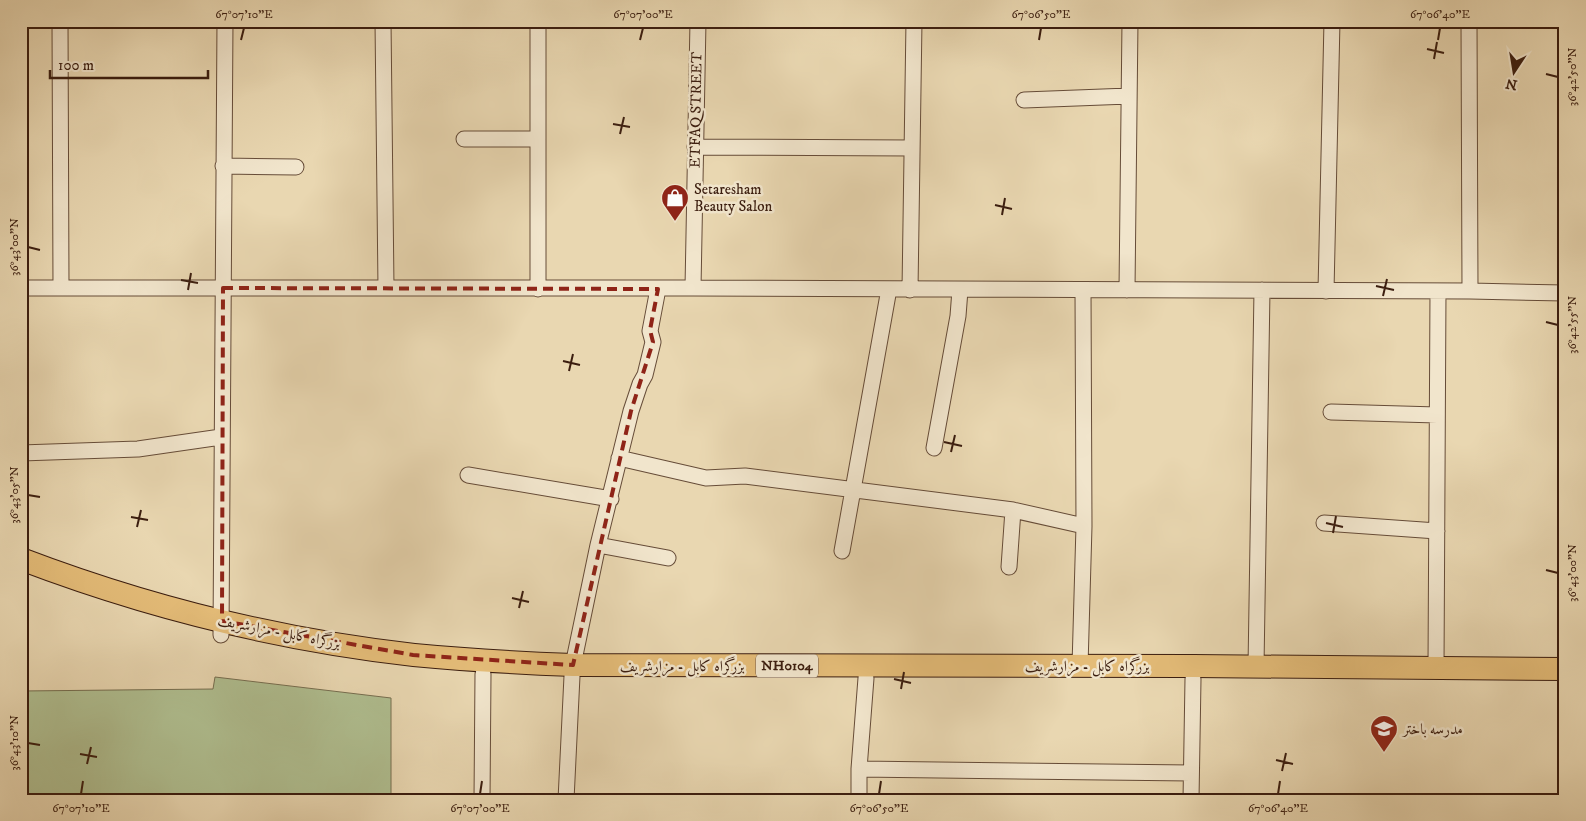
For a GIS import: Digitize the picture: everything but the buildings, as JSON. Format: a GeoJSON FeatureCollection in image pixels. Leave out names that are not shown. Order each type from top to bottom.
{"type":"FeatureCollection","features":[{"type":"Feature","properties":{"kind":"highway","name":"بزرگراه کابل - مزارشریف"},"geometry":{"type":"LineString","coordinates":[[21,559],[221,628],[413,655],[573,671],[866,678],[1565,682]]}},
{"type":"Feature","properties":{"kind":"highway","name":"بزرگراه کابل - مزارشریف"},"geometry":{"type":"LineString","coordinates":[[21,573],[84,596],[221,628],[316,654],[413,668],[483,674],[573,671],[1080,666],[1565,669]]}},
{"type":"Feature","properties":{"kind":"street"},"geometry":{"type":"LineString","coordinates":[[60,21],[61,288]]}},
{"type":"Feature","properties":{"kind":"street"},"geometry":{"type":"LineString","coordinates":[[221,628],[224,21]]}},
{"type":"Feature","properties":{"kind":"street"},"geometry":{"type":"LineString","coordinates":[[383,21],[386,288]]}},
{"type":"Feature","properties":{"kind":"street"},"geometry":{"type":"LineString","coordinates":[[538,21],[538,289]]}},
{"type":"Feature","properties":{"kind":"street","name":"ETFAQ STREET"},"geometry":{"type":"LineString","coordinates":[[693,288],[698,21]]}},
{"type":"Feature","properties":{"kind":"street"},"geometry":{"type":"LineString","coordinates":[[910,290],[914,21]]}},
{"type":"Feature","properties":{"kind":"street"},"geometry":{"type":"LineString","coordinates":[[1127,290],[1130,21]]}},
{"type":"Feature","properties":{"kind":"street"},"geometry":{"type":"LineString","coordinates":[[1326,291],[1332,21]]}},
{"type":"Feature","properties":{"kind":"street"},"geometry":{"type":"LineString","coordinates":[[1469,21],[1470,291]]}},
{"type":"Feature","properties":{"kind":"street"},"geometry":{"type":"LineString","coordinates":[[1024,100],[1129,96]]}},
{"type":"Feature","properties":{"kind":"street"},"geometry":{"type":"LineString","coordinates":[[464,140],[538,139]]}},
{"type":"Feature","properties":{"kind":"street"},"geometry":{"type":"LineString","coordinates":[[695,147],[912,148]]}},
{"type":"Feature","properties":{"kind":"street"},"geometry":{"type":"LineString","coordinates":[[223,166],[296,167]]}},
{"type":"Feature","properties":{"kind":"street"},"geometry":{"type":"LineString","coordinates":[[21,288],[693,288],[1565,293]]}},
{"type":"Feature","properties":{"kind":"street"},"geometry":{"type":"LineString","coordinates":[[566,800],[573,671],[598,545],[611,499],[631,410],[640,384],[645,376],[653,342],[650,330],[658,289]]}},
{"type":"Feature","properties":{"kind":"street"},"geometry":{"type":"LineString","coordinates":[[842,551],[888,289]]}},
{"type":"Feature","properties":{"kind":"street"},"geometry":{"type":"LineString","coordinates":[[934,448],[958,316],[960,290]]}},
{"type":"Feature","properties":{"kind":"street"},"geometry":{"type":"LineString","coordinates":[[1080,666],[1084,526],[1083,290]]}},
{"type":"Feature","properties":{"kind":"street"},"geometry":{"type":"LineString","coordinates":[[1256,667],[1262,290]]}},
{"type":"Feature","properties":{"kind":"street"},"geometry":{"type":"LineString","coordinates":[[1436,668],[1438,291]]}},
{"type":"Feature","properties":{"kind":"street"},"geometry":{"type":"LineString","coordinates":[[1332,412],[1437,415]]}},
{"type":"Feature","properties":{"kind":"street"},"geometry":{"type":"LineString","coordinates":[[21,453],[138,449],[221,437]]}},
{"type":"Feature","properties":{"kind":"street"},"geometry":{"type":"LineString","coordinates":[[620,458],[706,478],[745,476],[1013,510],[1084,526]]}},
{"type":"Feature","properties":{"kind":"street"},"geometry":{"type":"LineString","coordinates":[[468,475],[611,499]]}},
{"type":"Feature","properties":{"kind":"street"},"geometry":{"type":"LineString","coordinates":[[1009,567],[1013,510]]}},
{"type":"Feature","properties":{"kind":"street"},"geometry":{"type":"LineString","coordinates":[[1324,523],[1437,531]]}},
{"type":"Feature","properties":{"kind":"street"},"geometry":{"type":"LineString","coordinates":[[598,545],[668,558]]}},
{"type":"Feature","properties":{"kind":"street"},"geometry":{"type":"LineString","coordinates":[[482,800],[483,674]]}},
{"type":"Feature","properties":{"kind":"street"},"geometry":{"type":"LineString","coordinates":[[859,800],[859,769],[866,678]]}},
{"type":"Feature","properties":{"kind":"street"},"geometry":{"type":"LineString","coordinates":[[1190,800],[1193,679]]}},
{"type":"Feature","properties":{"kind":"street"},"geometry":{"type":"LineString","coordinates":[[859,769],[1191,773]]}},
{"type":"Feature","properties":{"kind":"highlighted area"},"geometry":{"type":"Polygon","coordinates":[[[223,288],[658,289],[650,330],[653,342],[631,411],[573,665],[413,655],[222,621],[223,288]]]}},
{"type":"Feature","properties":{"kind":"green space"},"geometry":{"type":"Polygon","coordinates":[[[215,677],[391,698],[391,800],[21,800],[21,691],[213,689],[215,677]]]}},
{"type":"Feature","properties":{"kind":"place","name":"Setaresham Beauty Salon"},"geometry":{"type":"Point","coordinates":[675,222]}},
{"type":"Feature","properties":{"kind":"place","name":"مدرسه باختر"},"geometry":{"type":"Point","coordinates":[1384,753]}}]}
